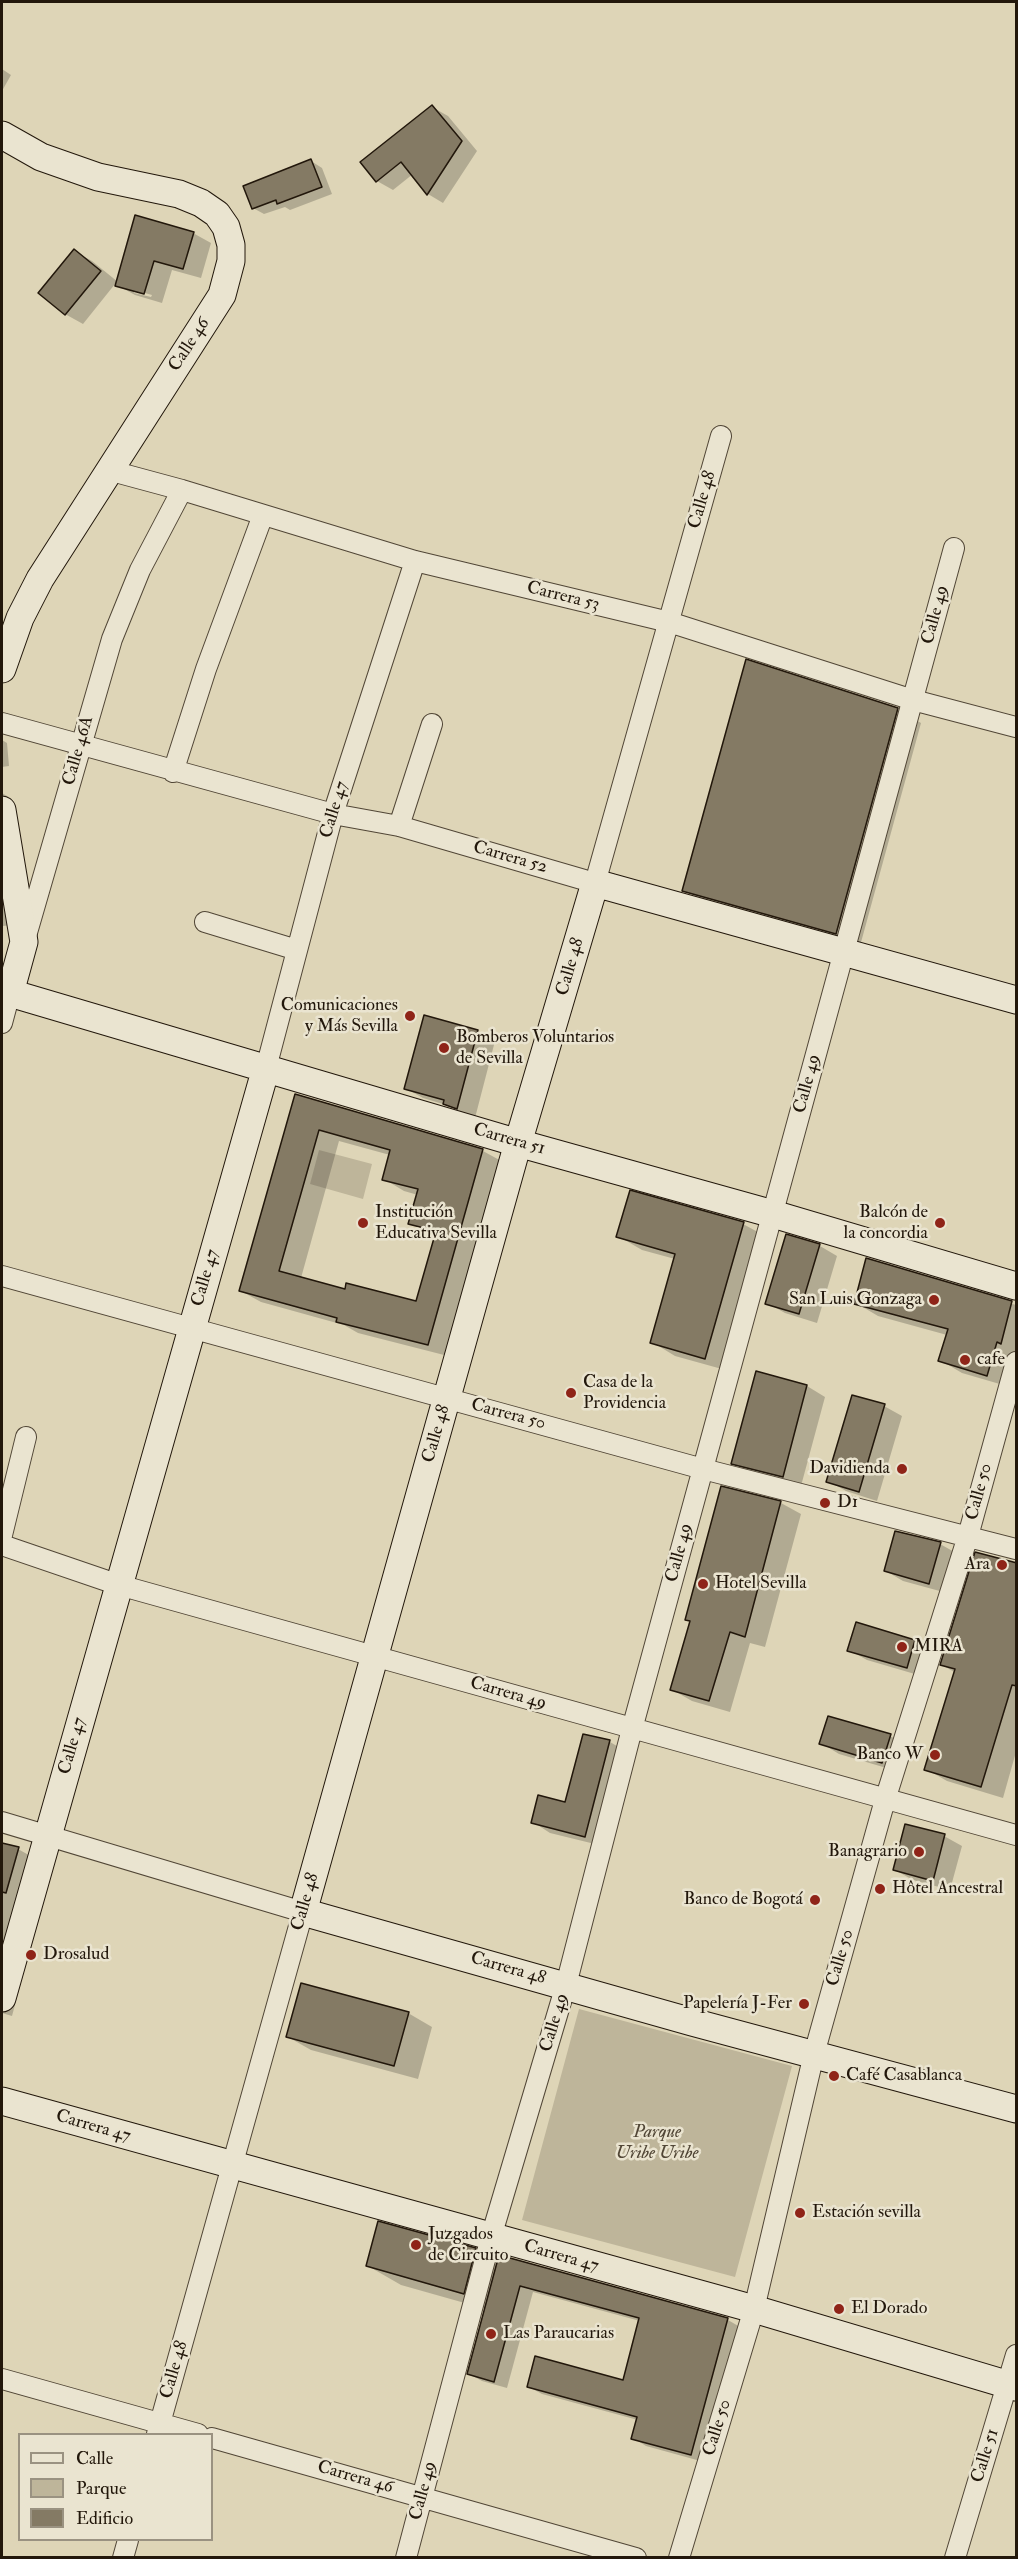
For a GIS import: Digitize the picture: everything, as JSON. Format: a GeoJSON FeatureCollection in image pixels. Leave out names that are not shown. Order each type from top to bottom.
{"type":"FeatureCollection","features":[{"type":"Feature","properties":{"kind":"main road","name":"Calle 46"},"geometry":{"type":"LineString","coordinates":[[2,135],[41,157],[98,177],[179,194],[201,203],[217,214],[226,227],[231,245],[231,261],[222,295],[40,579],[20,618],[2,669]]}},
{"type":"Feature","properties":{"kind":"main road"},"geometry":{"type":"LineString","coordinates":[[2,810],[24,942]]}},
{"type":"Feature","properties":{"kind":"main road","name":"Carrera 52"},"geometry":{"type":"LineString","coordinates":[[595,883],[1017,1000]]}},
{"type":"Feature","properties":{"kind":"main road","name":"Calle 48"},"geometry":{"type":"LineString","coordinates":[[303,1912],[518,1143],[595,883]]}},
{"type":"Feature","properties":{"kind":"main road","name":"Calle 46A"},"geometry":{"type":"LineString","coordinates":[[6,992],[24,942]]}},
{"type":"Feature","properties":{"kind":"main road","name":"Carrera 51"},"geometry":{"type":"LineString","coordinates":[[6,992],[518,1143],[773,1214],[1017,1286]]}},
{"type":"Feature","properties":{"kind":"main road","name":"Calle 47"},"geometry":{"type":"LineString","coordinates":[[2,1998],[266,1068]]}},
{"type":"Feature","properties":{"kind":"main road","name":"Carrera 48"},"geometry":{"type":"LineString","coordinates":[[303,1912],[692,2022],[1017,2109]]}},
{"type":"Feature","properties":{"kind":"main road","name":"Carrera 47"},"geometry":{"type":"LineString","coordinates":[[2,2101],[754,2309],[1012,2386]]}},
{"type":"Feature","properties":{"kind":"street","name":"Calle 48"},"geometry":{"type":"LineString","coordinates":[[595,883],[721,435]]}},
{"type":"Feature","properties":{"kind":"street","name":"Carrera 53"},"geometry":{"type":"LineString","coordinates":[[108,470],[182,490],[415,561],[669,622],[913,699],[1017,727]]}},
{"type":"Feature","properties":{"kind":"street","name":"Calle 46A"},"geometry":{"type":"LineString","coordinates":[[24,942],[112,639],[140,570],[182,490]]}},
{"type":"Feature","properties":{"kind":"street"},"geometry":{"type":"LineString","coordinates":[[173,772],[206,669],[263,515]]}},
{"type":"Feature","properties":{"kind":"street","name":"Calle 49"},"geometry":{"type":"LineString","coordinates":[[406,2558],[491,2237],[566,1985],[632,1729],[954,548]]}},
{"type":"Feature","properties":{"kind":"street","name":"Calle 47"},"geometry":{"type":"LineString","coordinates":[[266,1068],[333,814],[415,561]]}},
{"type":"Feature","properties":{"kind":"street","name":"Carrera 52"},"geometry":{"type":"LineString","coordinates":[[2,723],[173,772],[333,814],[399,826],[595,883]]}},
{"type":"Feature","properties":{"kind":"street"},"geometry":{"type":"LineString","coordinates":[[399,826],[432,724]]}},
{"type":"Feature","properties":{"kind":"street"},"geometry":{"type":"LineString","coordinates":[[205,922],[297,950]]}},
{"type":"Feature","properties":{"kind":"street","name":"Calle 46A"},"geometry":{"type":"LineString","coordinates":[[2,1023],[6,992]]}},
{"type":"Feature","properties":{"kind":"street","name":"Carrera 50"},"geometry":{"type":"LineString","coordinates":[[2,1276],[703,1469],[1017,1549]]}},
{"type":"Feature","properties":{"kind":"street","name":"Calle 50"},"geometry":{"type":"LineString","coordinates":[[679,2558],[754,2309],[814,2054],[885,1800],[968,1536],[1017,1362]]}},
{"type":"Feature","properties":{"kind":"street"},"geometry":{"type":"LineString","coordinates":[[2,1535],[26,1437]]}},
{"type":"Feature","properties":{"kind":"street","name":"Carrera 49"},"geometry":{"type":"LineString","coordinates":[[2,1545],[119,1585],[1017,1835]]}},
{"type":"Feature","properties":{"kind":"street","name":"Carrera 48"},"geometry":{"type":"LineString","coordinates":[[2,1822],[303,1912]]}},
{"type":"Feature","properties":{"kind":"street","name":"Calle 48"},"geometry":{"type":"LineString","coordinates":[[159,2429],[303,1912]]}},
{"type":"Feature","properties":{"kind":"street","name":"Calle 51"},"geometry":{"type":"LineString","coordinates":[[955,2558],[1012,2386],[1017,2355]]}},
{"type":"Feature","properties":{"kind":"street"},"geometry":{"type":"LineString","coordinates":[[2,2379],[159,2429],[190,2433]]}},
{"type":"Feature","properties":{"kind":"street","name":"Carrera 46"},"geometry":{"type":"LineString","coordinates":[[213,2438],[636,2558]]}},
{"type":"Feature","properties":{"kind":"street"},"geometry":{"type":"LineString","coordinates":[[123,2558],[128,2541]]}},
{"type":"Feature","properties":{"kind":"green space"},"geometry":{"type":"Polygon","coordinates":[[[319,1150],[372,1164],[363,1199],[310,1184],[319,1150]]]}},
{"type":"Feature","properties":{"kind":"green space","name":"Parque Uribe Uribe"},"geometry":{"type":"Polygon","coordinates":[[[579,2009],[792,2066],[735,2277],[522,2220],[579,2009]]]}},
{"type":"Feature","properties":{"kind":"building"},"geometry":{"type":"Polygon","coordinates":[[[432,105],[462,141],[427,195],[401,162],[376,182],[360,162],[432,105]]]}},
{"type":"Feature","properties":{"kind":"building"},"geometry":{"type":"Polygon","coordinates":[[[311,159],[322,187],[277,204],[276,200],[252,209],[243,186],[311,159]]]}},
{"type":"Feature","properties":{"kind":"building"},"geometry":{"type":"Polygon","coordinates":[[[135,215],[194,232],[183,269],[154,261],[144,294],[115,286],[135,215]]]}},
{"type":"Feature","properties":{"kind":"building"},"geometry":{"type":"Polygon","coordinates":[[[74,249],[101,271],[65,315],[38,293],[74,249]]]}},
{"type":"Feature","properties":{"kind":"building"},"geometry":{"type":"Polygon","coordinates":[[[746,659],[898,708],[836,934],[682,891],[746,659]]]}},
{"type":"Feature","properties":{"kind":"building","name":"Bomberos Voluntarios de Sevilla"},"geometry":{"type":"Polygon","coordinates":[[[424,1015],[478,1030],[457,1109],[443,1104],[444,1100],[404,1089],[424,1015]]]}},
{"type":"Feature","properties":{"kind":"building"},"geometry":{"type":"Polygon","coordinates":[[[295,1094],[483,1149],[428,1345],[336,1322],[337,1318],[239,1291],[295,1094]],[[319,1130],[279,1271],[345,1289],[346,1283],[416,1301],[436,1231],[408,1224],[418,1189],[382,1180],[390,1150],[319,1130]]]}},
{"type":"Feature","properties":{"kind":"building"},"geometry":{"type":"Polygon","coordinates":[[[630,1190],[744,1222],[705,1359],[650,1343],[675,1254],[616,1237],[630,1190]]]}},
{"type":"Feature","properties":{"kind":"building"},"geometry":{"type":"Polygon","coordinates":[[[786,1234],[820,1244],[799,1314],[765,1304],[786,1234]]]}},
{"type":"Feature","properties":{"kind":"building","name":"San Luis Gonzaga"},"geometry":{"type":"Polygon","coordinates":[[[866,1258],[1012,1301],[1001,1344],[997,1342],[987,1376],[938,1361],[948,1329],[854,1304],[866,1258]]]}},
{"type":"Feature","properties":{"kind":"building"},"geometry":{"type":"Polygon","coordinates":[[[756,1371],[807,1385],[783,1477],[731,1464],[756,1371]]]}},
{"type":"Feature","properties":{"kind":"building"},"geometry":{"type":"Polygon","coordinates":[[[852,1395],[885,1404],[859,1492],[826,1482],[852,1395]]]}},
{"type":"Feature","properties":{"kind":"building"},"geometry":{"type":"Polygon","coordinates":[[[721,1486],[781,1501],[745,1637],[730,1632],[709,1701],[670,1690],[690,1621],[685,1620],[721,1486]]]}},
{"type":"Feature","properties":{"kind":"building"},"geometry":{"type":"Polygon","coordinates":[[[895,1531],[941,1542],[929,1584],[884,1571],[895,1531]]]}},
{"type":"Feature","properties":{"kind":"building"},"geometry":{"type":"Polygon","coordinates":[[[975,1552],[1017,1563],[1017,1686],[1012,1685],[981,1787],[924,1770],[955,1669],[940,1665],[975,1552]]]}},
{"type":"Feature","properties":{"kind":"building"},"geometry":{"type":"Polygon","coordinates":[[[856,1622],[915,1640],[907,1668],[847,1651],[856,1622]]]}},
{"type":"Feature","properties":{"kind":"building"},"geometry":{"type":"Polygon","coordinates":[[[828,1716],[891,1734],[882,1763],[819,1744],[828,1716]]]}},
{"type":"Feature","properties":{"kind":"building"},"geometry":{"type":"Polygon","coordinates":[[[583,1734],[610,1740],[585,1837],[531,1823],[538,1795],[565,1802],[583,1734]]]}},
{"type":"Feature","properties":{"kind":"building","name":"Banagrario"},"geometry":{"type":"Polygon","coordinates":[[[905,1824],[945,1834],[933,1881],[893,1870],[905,1824]]]}},
{"type":"Feature","properties":{"kind":"building"},"geometry":{"type":"Polygon","coordinates":[[[2,1843],[19,1847],[6,1893],[2,1892],[2,1843]]]}},
{"type":"Feature","properties":{"kind":"building"},"geometry":{"type":"Polygon","coordinates":[[[301,1983],[409,2012],[394,2066],[286,2037],[301,1983]]]}},
{"type":"Feature","properties":{"kind":"building"},"geometry":{"type":"Polygon","coordinates":[[[378,2221],[476,2248],[464,2294],[366,2266],[378,2221]]]}},
{"type":"Feature","properties":{"kind":"building"},"geometry":{"type":"Polygon","coordinates":[[[499,2255],[728,2318],[691,2455],[631,2439],[637,2417],[527,2387],[535,2356],[623,2380],[639,2318],[520,2286],[494,2382],[467,2374],[499,2255]]]}},
{"type":"Feature","properties":{"kind":"place","name":"Comunicaciones y Más Sevilla"},"geometry":{"type":"Point","coordinates":[410,1016]}},
{"type":"Feature","properties":{"kind":"place","name":"Bomberos Voluntarios de Sevilla"},"geometry":{"type":"Point","coordinates":[444,1048]}},
{"type":"Feature","properties":{"kind":"place","name":"Institución Educativa Sevilla"},"geometry":{"type":"Point","coordinates":[363,1223]}},
{"type":"Feature","properties":{"kind":"place","name":"Balcón de la concordia"},"geometry":{"type":"Point","coordinates":[940,1223]}},
{"type":"Feature","properties":{"kind":"place","name":"San Luis Gonzaga"},"geometry":{"type":"Point","coordinates":[934,1300]}},
{"type":"Feature","properties":{"kind":"place","name":"cafe"},"geometry":{"type":"Point","coordinates":[965,1360]}},
{"type":"Feature","properties":{"kind":"place","name":"Casa de la Providencia"},"geometry":{"type":"Point","coordinates":[571,1393]}},
{"type":"Feature","properties":{"kind":"place","name":"Davidienda"},"geometry":{"type":"Point","coordinates":[902,1469]}},
{"type":"Feature","properties":{"kind":"place","name":"D1"},"geometry":{"type":"Point","coordinates":[825,1503]}},
{"type":"Feature","properties":{"kind":"place","name":"Ara"},"geometry":{"type":"Point","coordinates":[1002,1565]}},
{"type":"Feature","properties":{"kind":"place","name":"Hotel Sevilla"},"geometry":{"type":"Point","coordinates":[703,1584]}},
{"type":"Feature","properties":{"kind":"place","name":"MIRA"},"geometry":{"type":"Point","coordinates":[902,1647]}},
{"type":"Feature","properties":{"kind":"place","name":"Banco W"},"geometry":{"type":"Point","coordinates":[935,1755]}},
{"type":"Feature","properties":{"kind":"place","name":"Banagrario"},"geometry":{"type":"Point","coordinates":[919,1852]}},
{"type":"Feature","properties":{"kind":"place","name":"Hôtel Ancestral"},"geometry":{"type":"Point","coordinates":[880,1889]}},
{"type":"Feature","properties":{"kind":"place","name":"Banco de Bogotá"},"geometry":{"type":"Point","coordinates":[815,1900]}},
{"type":"Feature","properties":{"kind":"place","name":"Drosalud"},"geometry":{"type":"Point","coordinates":[31,1955]}},
{"type":"Feature","properties":{"kind":"place","name":"Papelería J-Fer"},"geometry":{"type":"Point","coordinates":[804,2004]}},
{"type":"Feature","properties":{"kind":"place","name":"Café Casablanca"},"geometry":{"type":"Point","coordinates":[834,2076]}},
{"type":"Feature","properties":{"kind":"place","name":"Estación sevilla"},"geometry":{"type":"Point","coordinates":[800,2213]}},
{"type":"Feature","properties":{"kind":"place","name":"Juzgados de Circuito"},"geometry":{"type":"Point","coordinates":[416,2245]}},
{"type":"Feature","properties":{"kind":"place","name":"El Dorado"},"geometry":{"type":"Point","coordinates":[839,2309]}},
{"type":"Feature","properties":{"kind":"place","name":"Las Paraucarias"},"geometry":{"type":"Point","coordinates":[491,2334]}}]}
